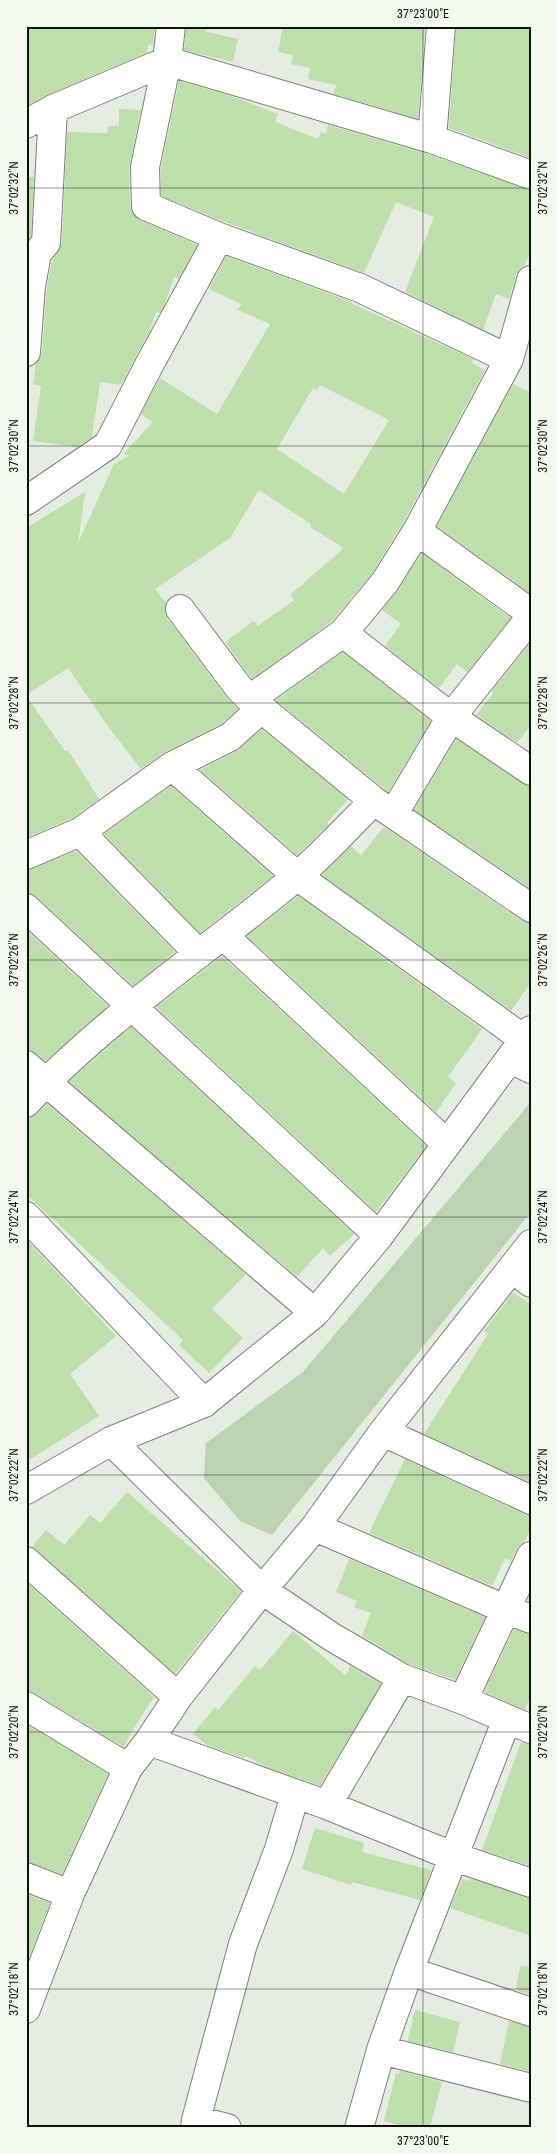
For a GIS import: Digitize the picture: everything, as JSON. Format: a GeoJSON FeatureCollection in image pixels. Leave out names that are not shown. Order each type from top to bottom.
{"type":"FeatureCollection","features":[{"type":"Feature","properties":{"kind":"street"},"geometry":{"type":"LineString","coordinates":[[171,26],[167,61],[145,167],[146,206],[219,237],[360,288],[510,359]]}},
{"type":"Feature","properties":{"kind":"street"},"geometry":{"type":"LineString","coordinates":[[432,140],[441,26]]}},
{"type":"Feature","properties":{"kind":"street"},"geometry":{"type":"LineString","coordinates":[[26,124],[53,109],[167,61],[432,140],[531,175]]}},
{"type":"Feature","properties":{"kind":"street"},"geometry":{"type":"LineString","coordinates":[[26,352],[31,286],[37,253],[46,243],[53,109]]}},
{"type":"Feature","properties":{"kind":"street"},"geometry":{"type":"LineString","coordinates":[[26,502],[108,445],[219,237]]}},
{"type":"Feature","properties":{"kind":"street"},"geometry":{"type":"LineString","coordinates":[[26,856],[80,832],[172,766],[230,737],[256,704],[343,632],[385,582],[417,531],[510,359],[531,280]]}},
{"type":"Feature","properties":{"kind":"street"},"geometry":{"type":"LineString","coordinates":[[417,531],[531,613]]}},
{"type":"Feature","properties":{"kind":"street"},"geometry":{"type":"LineString","coordinates":[[180,609],[239,688],[256,704],[384,807],[531,908]]}},
{"type":"Feature","properties":{"kind":"street"},"geometry":{"type":"LineString","coordinates":[[26,1102],[36,1073],[132,1005],[199,954],[384,807],[451,717],[531,617]]}},
{"type":"Feature","properties":{"kind":"street"},"geometry":{"type":"LineString","coordinates":[[343,632],[451,717],[531,771]]}},
{"type":"Feature","properties":{"kind":"street"},"geometry":{"type":"LineString","coordinates":[[26,1490],[111,1441],[204,1404],[315,1313],[379,1236],[447,1144],[524,1049],[297,876],[172,766]]}},
{"type":"Feature","properties":{"kind":"street"},"geometry":{"type":"LineString","coordinates":[[80,832],[199,954]]}},
{"type":"Feature","properties":{"kind":"street"},"geometry":{"type":"LineString","coordinates":[[26,908],[379,1236]]}},
{"type":"Feature","properties":{"kind":"street"},"geometry":{"type":"LineString","coordinates":[[223,935],[447,1144]]}},
{"type":"Feature","properties":{"kind":"street"},"geometry":{"type":"LineString","coordinates":[[36,1073],[315,1313]]}},
{"type":"Feature","properties":{"kind":"street"},"geometry":{"type":"LineString","coordinates":[[26,1216],[204,1404]]}},
{"type":"Feature","properties":{"kind":"street"},"geometry":{"type":"LineString","coordinates":[[28,2000],[70,1894],[128,1768],[150,1741],[178,1696],[315,1527],[383,1432],[522,1275],[531,1244]]}},
{"type":"Feature","properties":{"kind":"street"},"geometry":{"type":"LineString","coordinates":[[383,1432],[531,1500]]}},
{"type":"Feature","properties":{"kind":"street"},"geometry":{"type":"LineString","coordinates":[[111,1441],[262,1590],[332,1637],[402,1678],[463,1700],[519,1724],[452,1856],[408,1971],[381,2050],[359,2128]]}},
{"type":"Feature","properties":{"kind":"street"},"geometry":{"type":"LineString","coordinates":[[315,1527],[505,1610],[531,1618]]}},
{"type":"Feature","properties":{"kind":"street"},"geometry":{"type":"LineString","coordinates":[[463,1700],[531,1556]]}},
{"type":"Feature","properties":{"kind":"street"},"geometry":{"type":"LineString","coordinates":[[26,1561],[178,1696]]}},
{"type":"Feature","properties":{"kind":"street"},"geometry":{"type":"LineString","coordinates":[[327,1805],[402,1678]]}},
{"type":"Feature","properties":{"kind":"street"},"geometry":{"type":"LineString","coordinates":[[26,1706],[128,1768]]}},
{"type":"Feature","properties":{"kind":"street"},"geometry":{"type":"LineString","coordinates":[[150,1741],[327,1805],[452,1856],[531,1883]]}},
{"type":"Feature","properties":{"kind":"street"},"geometry":{"type":"LineString","coordinates":[[228,2128],[196,2124],[243,1944],[279,1849],[295,1795]]}},
{"type":"Feature","properties":{"kind":"street"},"geometry":{"type":"LineString","coordinates":[[26,1877],[70,1894]]}},
{"type":"Feature","properties":{"kind":"street"},"geometry":{"type":"LineString","coordinates":[[408,1971],[531,2012]]}},
{"type":"Feature","properties":{"kind":"street"},"geometry":{"type":"LineString","coordinates":[[381,2050],[531,2088]]}},
{"type":"Feature","properties":{"kind":"green space"},"geometry":{"type":"Polygon","coordinates":[[[531,1102],[531,1212],[272,1535],[240,1521],[204,1478],[206,1443],[303,1372],[531,1102]]]}},
{"type":"Feature","properties":{"kind":"building"},"geometry":{"type":"Polygon","coordinates":[[[26,26],[155,26],[153,45],[149,44],[146,53],[47,95],[26,106],[26,26]]]}},
{"type":"Feature","properties":{"kind":"building"},"geometry":{"type":"Polygon","coordinates":[[[186,26],[215,26],[204,31],[238,39],[233,62],[184,50],[186,26]]]}},
{"type":"Feature","properties":{"kind":"building"},"geometry":{"type":"Polygon","coordinates":[[[283,26],[298,29],[299,26],[425,26],[418,119],[334,94],[336,85],[308,79],[310,68],[291,64],[293,55],[278,52],[283,26]]]}},
{"type":"Feature","properties":{"kind":"building"},"geometry":{"type":"Polygon","coordinates":[[[456,26],[531,26],[531,158],[449,128],[456,26]]]}},
{"type":"Feature","properties":{"kind":"building"},"geometry":{"type":"Polygon","coordinates":[[[179,81],[231,96],[278,114],[275,122],[318,139],[321,132],[326,134],[328,125],[427,154],[531,190],[531,249],[524,266],[516,275],[509,299],[496,294],[483,330],[405,292],[434,217],[396,202],[364,273],[225,222],[161,196],[161,168],[179,81]]]}},
{"type":"Feature","properties":{"kind":"building"},"geometry":{"type":"Polygon","coordinates":[[[119,109],[141,110],[129,167],[130,206],[133,214],[140,220],[197,245],[179,279],[174,277],[164,306],[160,313],[156,312],[150,330],[121,385],[100,382],[92,437],[77,447],[33,441],[41,386],[33,384],[36,363],[42,353],[47,286],[52,260],[62,244],[67,132],[107,133],[108,126],[119,126],[119,109]]]}},
{"type":"Feature","properties":{"kind":"building"},"geometry":{"type":"Polygon","coordinates":[[[26,177],[34,177],[31,237],[26,242],[26,177]]]}},
{"type":"Feature","properties":{"kind":"building"},"geometry":{"type":"Polygon","coordinates":[[[226,256],[352,302],[473,359],[472,363],[485,370],[403,523],[372,573],[332,621],[252,679],[225,642],[254,621],[258,626],[294,600],[290,595],[344,548],[310,527],[311,524],[259,490],[230,538],[155,589],[166,603],[165,611],[167,618],[226,697],[238,709],[221,724],[165,752],[141,769],[107,725],[68,668],[26,695],[26,528],[85,492],[78,543],[114,464],[130,455],[123,454],[153,422],[141,414],[160,378],[217,414],[270,324],[238,310],[241,304],[209,289],[226,256]],[[320,385],[317,390],[313,388],[277,449],[344,494],[389,420],[320,385]]]}},
{"type":"Feature","properties":{"kind":"building"},"geometry":{"type":"Polygon","coordinates":[[[513,384],[531,393],[531,594],[437,526],[513,384]]]}},
{"type":"Feature","properties":{"kind":"building"},"geometry":{"type":"Polygon","coordinates":[[[421,553],[511,618],[467,672],[457,664],[439,688],[385,646],[401,624],[382,610],[398,590],[421,553]]]}},
{"type":"Feature","properties":{"kind":"building"},"geometry":{"type":"Polygon","coordinates":[[[531,642],[531,725],[517,743],[476,715],[494,692],[492,691],[531,642]]]}},
{"type":"Feature","properties":{"kind":"building"},"geometry":{"type":"Polygon","coordinates":[[[343,652],[431,721],[388,792],[276,700],[343,652]]]}},
{"type":"Feature","properties":{"kind":"building"},"geometry":{"type":"Polygon","coordinates":[[[26,696],[65,751],[68,750],[99,799],[72,818],[26,838],[26,696]]]}},
{"type":"Feature","properties":{"kind":"building"},"geometry":{"type":"Polygon","coordinates":[[[262,729],[348,799],[327,823],[329,825],[297,855],[200,770],[237,751],[262,729]]]}},
{"type":"Feature","properties":{"kind":"building"},"geometry":{"type":"Polygon","coordinates":[[[456,739],[531,788],[531,889],[414,810],[456,739]]]}},
{"type":"Feature","properties":{"kind":"building"},"geometry":{"type":"Polygon","coordinates":[[[171,786],[273,876],[200,933],[104,834],[171,786]]]}},
{"type":"Feature","properties":{"kind":"building"},"geometry":{"type":"Polygon","coordinates":[[[384,827],[522,921],[531,923],[531,982],[511,1011],[322,875],[351,846],[361,855],[384,827]]]}},
{"type":"Feature","properties":{"kind":"building"},"geometry":{"type":"Polygon","coordinates":[[[76,851],[175,952],[133,986],[37,897],[26,893],[26,870],[76,851]]]}},
{"type":"Feature","properties":{"kind":"building"},"geometry":{"type":"Polygon","coordinates":[[[298,896],[482,1029],[448,1077],[456,1083],[436,1112],[247,936],[298,896]]]}},
{"type":"Feature","properties":{"kind":"building"},"geometry":{"type":"Polygon","coordinates":[[[26,930],[108,1006],[46,1061],[36,1053],[26,1050],[26,930]]]}},
{"type":"Feature","properties":{"kind":"building"},"geometry":{"type":"Polygon","coordinates":[[[222,956],[426,1146],[376,1212],[156,1007],[222,956]]]}},
{"type":"Feature","properties":{"kind":"building"},"geometry":{"type":"Polygon","coordinates":[[[131,1027],[354,1234],[330,1256],[323,1248],[297,1277],[69,1082],[131,1027]]]}},
{"type":"Feature","properties":{"kind":"building"},"geometry":{"type":"Polygon","coordinates":[[[47,1104],[246,1274],[212,1309],[243,1338],[209,1373],[179,1345],[183,1340],[26,1194],[26,1118],[37,1114],[47,1104]]]}},
{"type":"Feature","properties":{"kind":"building"},"geometry":{"type":"Polygon","coordinates":[[[26,1239],[116,1336],[70,1374],[99,1416],[26,1462],[26,1239]]]}},
{"type":"Feature","properties":{"kind":"building"},"geometry":{"type":"Polygon","coordinates":[[[513,1293],[531,1304],[531,1483],[424,1434],[488,1334],[484,1331],[513,1293]]]}},
{"type":"Feature","properties":{"kind":"building"},"geometry":{"type":"Polygon","coordinates":[[[405,1459],[524,1514],[531,1515],[531,1527],[524,1543],[517,1549],[511,1561],[505,1558],[492,1586],[369,1533],[405,1459]]]}},
{"type":"Feature","properties":{"kind":"building"},"geometry":{"type":"Polygon","coordinates":[[[127,1492],[241,1591],[175,1674],[32,1547],[46,1530],[64,1545],[90,1515],[100,1523],[127,1492]]]}},
{"type":"Feature","properties":{"kind":"building"},"geometry":{"type":"Polygon","coordinates":[[[349,1559],[485,1617],[455,1680],[409,1664],[362,1636],[371,1613],[354,1607],[357,1601],[336,1592],[349,1559]]]}},
{"type":"Feature","properties":{"kind":"building"},"geometry":{"type":"Polygon","coordinates":[[[26,1582],[154,1697],[124,1747],[26,1690],[26,1582]]]}},
{"type":"Feature","properties":{"kind":"building"},"geometry":{"type":"Polygon","coordinates":[[[514,1629],[531,1634],[531,1696],[525,1710],[484,1692],[514,1629]]]}},
{"type":"Feature","properties":{"kind":"building"},"geometry":{"type":"Polygon","coordinates":[[[293,1631],[346,1676],[350,1666],[381,1684],[320,1786],[267,1767],[246,1756],[244,1758],[207,1745],[193,1734],[215,1707],[218,1710],[255,1666],[260,1670],[293,1631]]]}},
{"type":"Feature","properties":{"kind":"building"},"geometry":{"type":"Polygon","coordinates":[[[26,1724],[108,1774],[62,1874],[26,1862],[26,1724]]]}},
{"type":"Feature","properties":{"kind":"building"},"geometry":{"type":"Polygon","coordinates":[[[521,1742],[531,1744],[531,1866],[482,1850],[521,1742]]]}},
{"type":"Feature","properties":{"kind":"building"},"geometry":{"type":"Polygon","coordinates":[[[315,1828],[364,1843],[362,1852],[431,1870],[420,1900],[352,1882],[351,1885],[302,1869],[315,1828]]]}},
{"type":"Feature","properties":{"kind":"building"},"geometry":{"type":"Polygon","coordinates":[[[462,1879],[471,1881],[471,1879],[531,1898],[531,1936],[450,1908],[462,1879]]]}},
{"type":"Feature","properties":{"kind":"building"},"geometry":{"type":"Polygon","coordinates":[[[26,1894],[50,1903],[26,1965],[26,1894]]]}},
{"type":"Feature","properties":{"kind":"building"},"geometry":{"type":"Polygon","coordinates":[[[520,1966],[531,1967],[531,1995],[516,1990],[520,1966]]]}},
{"type":"Feature","properties":{"kind":"building"},"geometry":{"type":"Polygon","coordinates":[[[415,2010],[460,2022],[453,2052],[408,2041],[415,2010]]]}},
{"type":"Feature","properties":{"kind":"building"},"geometry":{"type":"Polygon","coordinates":[[[509,2021],[531,2027],[531,2072],[500,2064],[509,2021]]]}},
{"type":"Feature","properties":{"kind":"building"},"geometry":{"type":"Polygon","coordinates":[[[400,2071],[442,2082],[430,2128],[408,2128],[384,2121],[396,2073],[399,2074],[400,2071]]]}}]}
